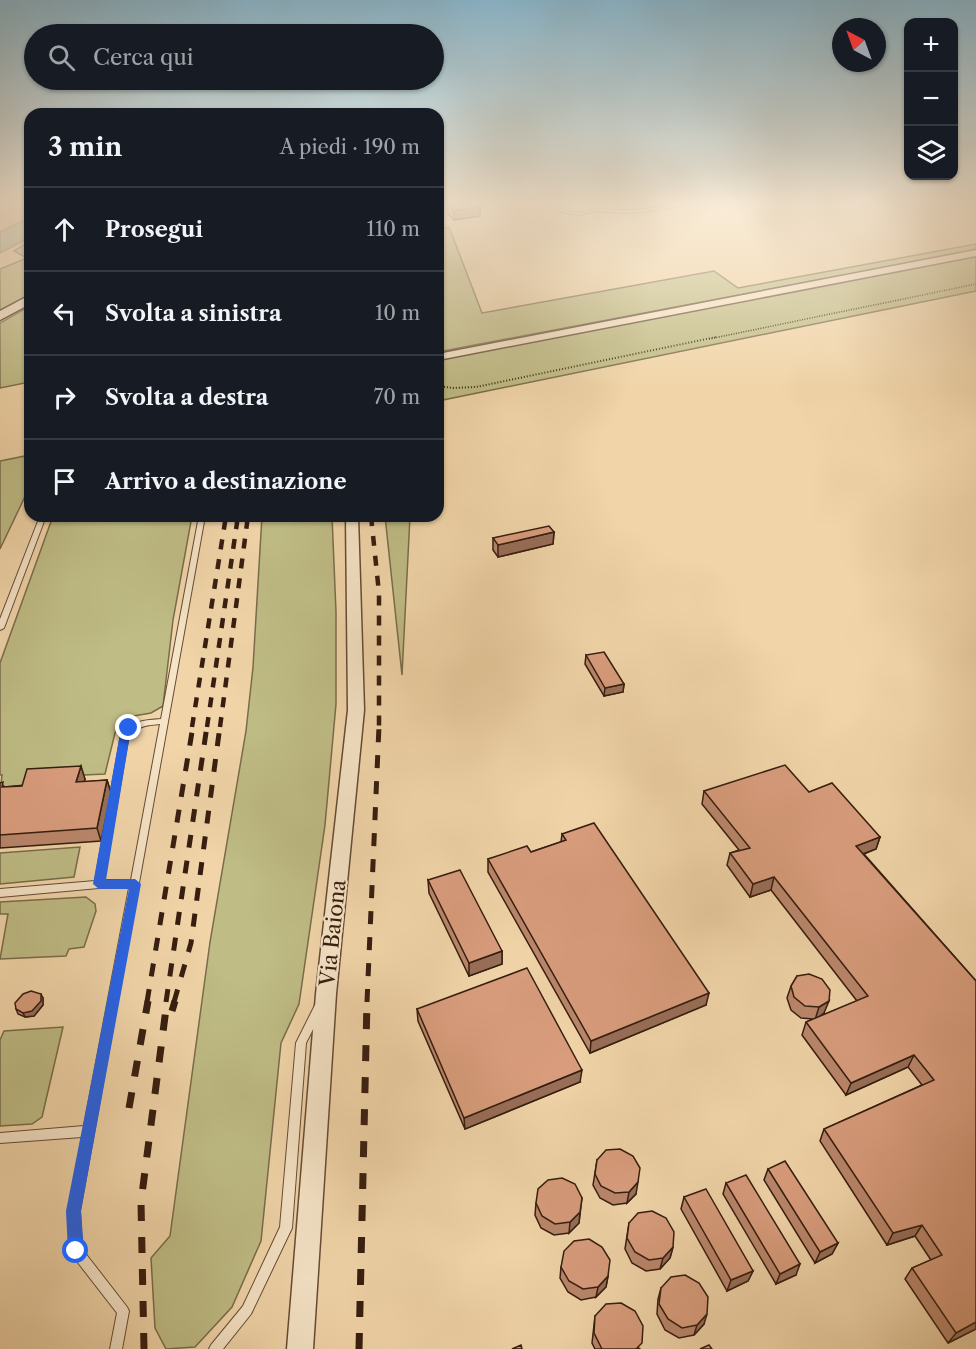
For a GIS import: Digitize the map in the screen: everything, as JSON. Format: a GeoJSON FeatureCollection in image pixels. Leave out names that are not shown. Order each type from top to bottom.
{"type":"FeatureCollection","features":[{"type":"Feature","properties":{"kind":"main road"},"geometry":{"type":"LineString","coordinates":[[0,316],[24,302]]}},
{"type":"Feature","properties":{"kind":"street"},"geometry":{"type":"LineString","coordinates":[[444,356],[914,265]]}},
{"type":"Feature","properties":{"kind":"street","name":"Via Baiona"},"geometry":{"type":"LineString","coordinates":[[300,1349],[326,994],[356,710],[352,522]]}},
{"type":"Feature","properties":{"kind":"lane"},"geometry":{"type":"LineString","coordinates":[[0,628],[41,522]]}},
{"type":"Feature","properties":{"kind":"lane"},"geometry":{"type":"LineString","coordinates":[[116,1349],[123,1311],[76,1251],[74,1211],[201,522]]}},
{"type":"Feature","properties":{"kind":"lane"},"geometry":{"type":"LineString","coordinates":[[99,884],[125,734],[129,728],[142,723],[164,720]]}},
{"type":"Feature","properties":{"kind":"lane"},"geometry":{"type":"LineString","coordinates":[[0,893],[99,884],[135,884]]}},
{"type":"Feature","properties":{"kind":"lane"},"geometry":{"type":"LineString","coordinates":[[214,1349],[247,1310],[286,1228],[301,1043],[326,994]]}},
{"type":"Feature","properties":{"kind":"lane"},"geometry":{"type":"LineString","coordinates":[[0,1138],[89,1131]]}},
{"type":"Feature","properties":{"kind":"path"},"geometry":{"type":"LineString","coordinates":[[444,388],[465,388],[498,382],[976,284]]}},
{"type":"Feature","properties":{"kind":"shaded area"},"geometry":{"type":"Polygon","coordinates":[[[10,265],[24,265],[24,298],[0,312],[0,269],[10,265]]]}},
{"type":"Feature","properties":{"kind":"shaded area"},"geometry":{"type":"Polygon","coordinates":[[[444,265],[464,265],[482,313],[714,271],[738,288],[863,265],[897,265],[444,351],[444,265]]]}},
{"type":"Feature","properties":{"kind":"shaded area"},"geometry":{"type":"Polygon","coordinates":[[[929,265],[976,265],[976,291],[444,400],[444,358],[929,265]]]}},
{"type":"Feature","properties":{"kind":"shaded area"},"geometry":{"type":"Polygon","coordinates":[[[24,309],[24,383],[0,388],[0,323],[24,309]]]}},
{"type":"Feature","properties":{"kind":"shaded area"},"geometry":{"type":"Polygon","coordinates":[[[24,456],[24,499],[0,549],[0,461],[24,456]]]}},
{"type":"Feature","properties":{"kind":"shaded area"},"geometry":{"type":"Polygon","coordinates":[[[51,522],[191,522],[173,620],[163,706],[151,713],[122,718],[115,733],[105,774],[41,777],[36,789],[0,792],[2,775],[0,775],[0,663],[51,522]]]}},
{"type":"Feature","properties":{"kind":"shaded area"},"geometry":{"type":"Polygon","coordinates":[[[262,522],[332,522],[336,612],[336,704],[325,825],[299,1004],[281,1043],[261,1241],[232,1307],[195,1347],[166,1349],[155,1328],[151,1258],[170,1236],[210,942],[246,731],[253,667],[262,522]]]}},
{"type":"Feature","properties":{"kind":"shaded area"},"geometry":{"type":"Polygon","coordinates":[[[386,522],[410,522],[402,675],[386,522]]]}},
{"type":"Feature","properties":{"kind":"shaded area"},"geometry":{"type":"Polygon","coordinates":[[[80,847],[74,877],[0,884],[0,853],[80,847]]]}},
{"type":"Feature","properties":{"kind":"shaded area"},"geometry":{"type":"Polygon","coordinates":[[[86,897],[95,904],[96,911],[84,947],[69,949],[66,956],[0,959],[8,914],[0,914],[0,902],[86,897]]]}},
{"type":"Feature","properties":{"kind":"shaded area"},"geometry":{"type":"Polygon","coordinates":[[[63,1027],[42,1117],[32,1124],[0,1126],[0,1040],[4,1031],[63,1027]]]}},
{"type":"Feature","properties":{"kind":"building"},"geometry":{"type":"Polygon","coordinates":[[[549,526],[554,532],[498,545],[493,538],[549,526]]]}},
{"type":"Feature","properties":{"kind":"building"},"geometry":{"type":"Polygon","coordinates":[[[604,652],[624,684],[605,688],[586,655],[604,652]]]}},
{"type":"Feature","properties":{"kind":"building"},"geometry":{"type":"Polygon","coordinates":[[[785,765],[809,792],[832,783],[880,837],[856,846],[976,981],[976,1322],[956,1333],[912,1268],[942,1255],[922,1225],[893,1233],[824,1129],[934,1080],[914,1055],[851,1083],[806,1022],[868,996],[774,877],[753,884],[730,853],[750,848],[704,791],[785,765]]]}},
{"type":"Feature","properties":{"kind":"building"},"geometry":{"type":"Polygon","coordinates":[[[81,766],[76,782],[107,780],[97,828],[0,835],[0,783],[3,782],[2,787],[22,786],[27,769],[81,766]]]}},
{"type":"Feature","properties":{"kind":"building"},"geometry":{"type":"Polygon","coordinates":[[[594,823],[709,993],[591,1041],[488,859],[527,846],[531,852],[566,840],[562,834],[594,823]]]}},
{"type":"Feature","properties":{"kind":"building"},"geometry":{"type":"Polygon","coordinates":[[[460,870],[502,951],[469,963],[428,880],[460,870]]]}},
{"type":"Feature","properties":{"kind":"building"},"geometry":{"type":"Polygon","coordinates":[[[527,968],[582,1070],[464,1118],[417,1009],[527,968]]]}},
{"type":"Feature","properties":{"kind":"building"},"geometry":{"type":"Polygon","coordinates":[[[809,974],[822,979],[830,990],[829,1001],[819,1007],[805,1006],[794,997],[791,986],[797,976],[809,974]]]}},
{"type":"Feature","properties":{"kind":"building"},"geometry":{"type":"Polygon","coordinates":[[[31,991],[41,994],[41,1001],[32,1011],[23,1013],[16,1009],[15,1003],[23,994],[31,991]]]}},
{"type":"Feature","properties":{"kind":"building"},"geometry":{"type":"Polygon","coordinates":[[[620,1149],[633,1156],[640,1168],[638,1182],[629,1192],[615,1193],[601,1186],[595,1174],[597,1160],[606,1150],[620,1149]]]}},
{"type":"Feature","properties":{"kind":"building"},"geometry":{"type":"Polygon","coordinates":[[[785,1161],[838,1243],[820,1252],[768,1169],[785,1161]]]}},
{"type":"Feature","properties":{"kind":"building"},"geometry":{"type":"Polygon","coordinates":[[[746,1175],[800,1264],[780,1274],[726,1183],[746,1175]]]}},
{"type":"Feature","properties":{"kind":"building"},"geometry":{"type":"Polygon","coordinates":[[[562,1178],[575,1184],[582,1198],[580,1212],[570,1222],[555,1224],[542,1216],[536,1203],[538,1189],[548,1180],[562,1178]]]}},
{"type":"Feature","properties":{"kind":"building"},"geometry":{"type":"Polygon","coordinates":[[[706,1189],[753,1271],[731,1280],[684,1197],[706,1189]]]}},
{"type":"Feature","properties":{"kind":"building"},"geometry":{"type":"Polygon","coordinates":[[[652,1211],[666,1218],[674,1232],[673,1247],[663,1258],[649,1260],[635,1252],[627,1238],[629,1223],[638,1213],[652,1211]]]}},
{"type":"Feature","properties":{"kind":"building"},"geometry":{"type":"Polygon","coordinates":[[[589,1239],[602,1247],[610,1260],[608,1276],[598,1287],[583,1289],[569,1281],[561,1267],[564,1251],[574,1241],[589,1239]]]}},
{"type":"Feature","properties":{"kind":"building"},"geometry":{"type":"Polygon","coordinates":[[[685,1275],[699,1283],[708,1297],[707,1314],[697,1325],[682,1328],[668,1319],[659,1304],[661,1288],[671,1277],[685,1275]]]}},
{"type":"Feature","properties":{"kind":"building"},"geometry":{"type":"Polygon","coordinates":[[[621,1303],[635,1311],[643,1326],[642,1343],[636,1349],[602,1349],[594,1333],[595,1316],[606,1304],[621,1303]]]}},
{"type":"Feature","properties":{"kind":"building"},"geometry":{"type":"Polygon","coordinates":[[[709,1345],[712,1349],[700,1349],[709,1345]]]}},
{"type":"Feature","properties":{"kind":"railway"},"geometry":{"type":"LineString","coordinates":[[192,727],[225,522]]}},
{"type":"Feature","properties":{"kind":"railway"},"geometry":{"type":"LineString","coordinates":[[207,727],[237,522]]}},
{"type":"Feature","properties":{"kind":"railway"},"geometry":{"type":"LineString","coordinates":[[220,727],[247,522]]}},
{"type":"Feature","properties":{"kind":"railway"},"geometry":{"type":"LineString","coordinates":[[372,522],[379,593],[379,726]]}},
{"type":"Feature","properties":{"kind":"railway"},"geometry":{"type":"LineString","coordinates":[[147,1002],[193,726]]}},
{"type":"Feature","properties":{"kind":"railway"},"geometry":{"type":"LineString","coordinates":[[166,1002],[207,726]]}},
{"type":"Feature","properties":{"kind":"railway"},"geometry":{"type":"LineString","coordinates":[[174,1002],[191,943],[220,726]]}},
{"type":"Feature","properties":{"kind":"railway"},"geometry":{"type":"LineString","coordinates":[[367,1002],[379,726]]}},
{"type":"Feature","properties":{"kind":"railway"},"geometry":{"type":"LineString","coordinates":[[129,1108],[148,1001]]}},
{"type":"Feature","properties":{"kind":"railway"},"geometry":{"type":"LineString","coordinates":[[144,1349],[141,1202],[167,1001]]}},
{"type":"Feature","properties":{"kind":"railway"},"geometry":{"type":"LineString","coordinates":[[172,1011],[175,1001]]}},
{"type":"Feature","properties":{"kind":"railway"},"geometry":{"type":"LineString","coordinates":[[359,1349],[367,1001]]}},
{"type":"Feature","properties":{"kind":"route"},"geometry":{"type":"LineString","coordinates":[[76,1251],[74,1211],[135,884],[99,884],[125,734],[129,728]]}}]}
